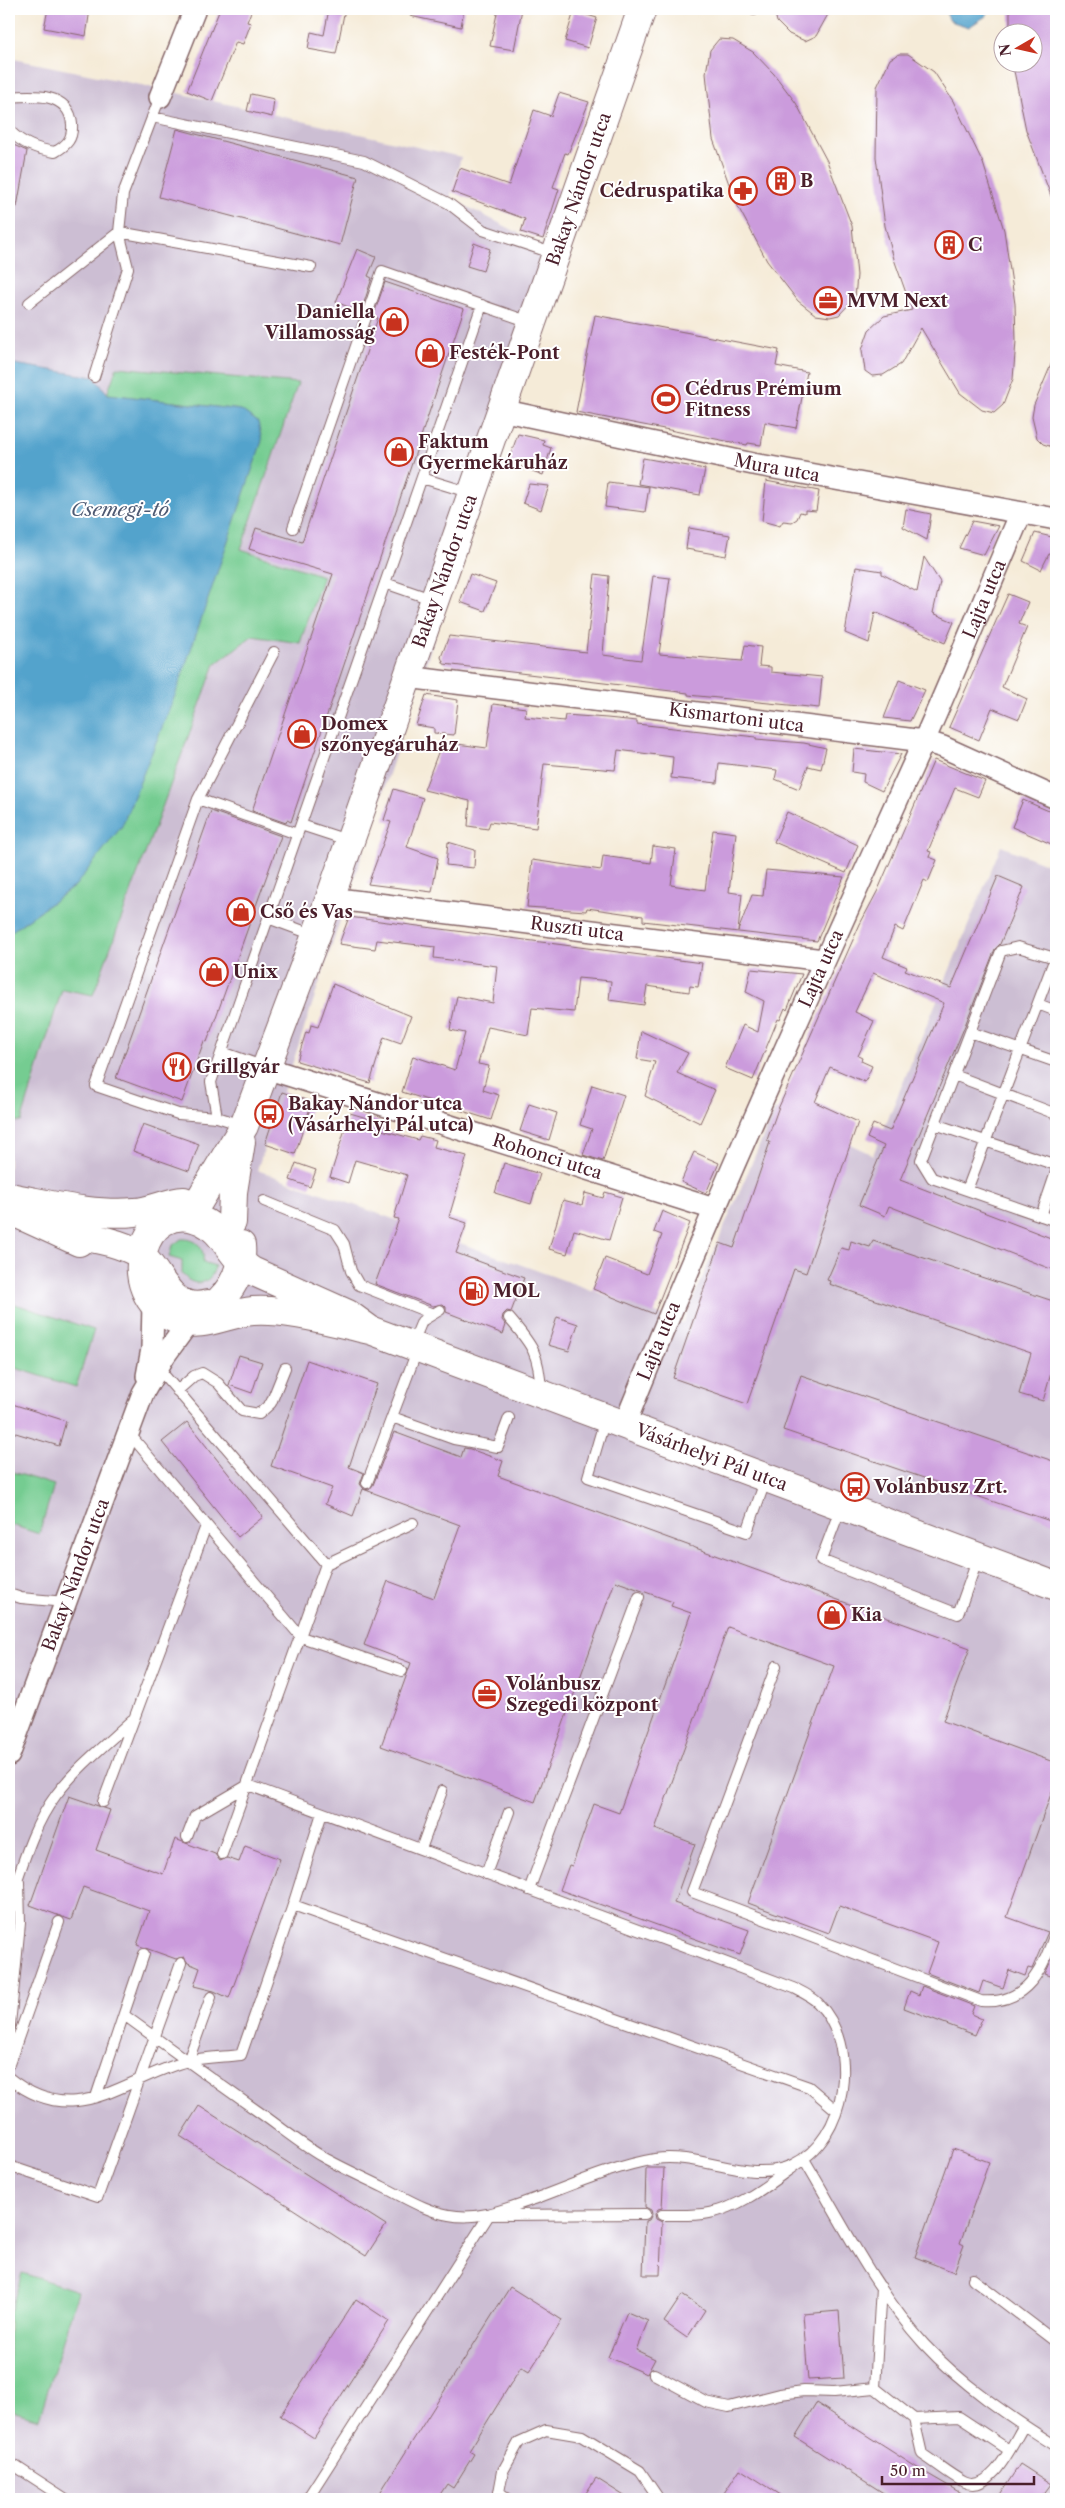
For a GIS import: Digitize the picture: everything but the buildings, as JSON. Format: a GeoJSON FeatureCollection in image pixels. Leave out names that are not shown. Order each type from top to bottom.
{"type":"FeatureCollection","features":[{"type":"Feature","properties":{"kind":"main road","name":"Bakay Nándor utca"},"geometry":{"type":"LineString","coordinates":[[232,1222],[233,1192],[244,1128],[330,898],[642,9]]}},
{"type":"Feature","properties":{"kind":"main road","name":"Bakay Nándor utca"},"geometry":{"type":"LineString","coordinates":[[181,1213],[244,1128]]}},
{"type":"Feature","properties":{"kind":"main road","name":"Vásárhelyi Pál utca"},"geometry":{"type":"LineString","coordinates":[[9,1197],[83,1209],[135,1212],[170,1202],[181,1213],[199,1220],[214,1229],[241,1257],[255,1261],[345,1302],[370,1330]]}},
{"type":"Feature","properties":{"kind":"main road","name":"Vásárhelyi Pál utca"},"geometry":{"type":"LineString","coordinates":[[83,1209],[118,1223],[138,1226],[181,1213],[220,1210],[232,1222]]}},
{"type":"Feature","properties":{"kind":"main road","name":"Vásárhelyi Pál utca"},"geometry":{"type":"LineString","coordinates":[[9,1210],[131,1264],[141,1264],[170,1293],[184,1303],[203,1309]]}},
{"type":"Feature","properties":{"kind":"main road"},"geometry":{"type":"LineString","coordinates":[[153,1304],[144,1288],[141,1264],[147,1241],[181,1213]]}},
{"type":"Feature","properties":{"kind":"main road"},"geometry":{"type":"LineString","coordinates":[[203,1309],[231,1287],[241,1257],[240,1238],[232,1222]]}},
{"type":"Feature","properties":{"kind":"main road","name":"Vásárhelyi Pál utca"},"geometry":{"type":"LineString","coordinates":[[153,1304],[169,1316],[256,1298],[300,1315]]}},
{"type":"Feature","properties":{"kind":"main road","name":"Vásárhelyi Pál utca"},"geometry":{"type":"LineString","coordinates":[[203,1309],[208,1322],[254,1311],[300,1315],[370,1330],[1056,1586]]}},
{"type":"Feature","properties":{"kind":"street"},"geometry":{"type":"LineString","coordinates":[[160,97],[195,9]]}},
{"type":"Feature","properties":{"kind":"street","name":"Mura utca"},"geometry":{"type":"LineString","coordinates":[[501,410],[753,464],[1056,519]]}},
{"type":"Feature","properties":{"kind":"street","name":"Lajta utca"},"geometry":{"type":"LineString","coordinates":[[615,1422],[714,1210],[823,960],[924,741],[1021,513]]}},
{"type":"Feature","properties":{"kind":"street","name":"Kismartoni utca"},"geometry":{"type":"LineString","coordinates":[[407,677],[924,741],[943,747],[1056,798]]}},
{"type":"Feature","properties":{"kind":"street","name":"Ruszti utca"},"geometry":{"type":"LineString","coordinates":[[330,898],[823,960]]}},
{"type":"Feature","properties":{"kind":"street","name":"Rohonci utca"},"geometry":{"type":"LineString","coordinates":[[266,1068],[714,1210]]}},
{"type":"Feature","properties":{"kind":"street","name":"Bakay Nándor utca"},"geometry":{"type":"LineString","coordinates":[[143,1393],[152,1349],[153,1304]]}},
{"type":"Feature","properties":{"kind":"street","name":"Bakay Nándor utca"},"geometry":{"type":"LineString","coordinates":[[9,1755],[143,1393],[158,1368],[203,1309]]}},
{"type":"Feature","properties":{"kind":"lane"},"geometry":{"type":"LineString","coordinates":[[9,98],[37,95],[62,103],[71,115],[73,135],[66,146],[56,152],[38,149],[18,140],[9,130]]}},
{"type":"Feature","properties":{"kind":"lane"},"geometry":{"type":"LineString","coordinates":[[94,377],[128,268],[120,232],[123,194],[160,97]]}},
{"type":"Feature","properties":{"kind":"lane"},"geometry":{"type":"LineString","coordinates":[[152,117],[364,161],[448,204],[483,230],[556,254]]}},
{"type":"Feature","properties":{"kind":"lane"},"geometry":{"type":"LineString","coordinates":[[29,304],[120,232],[311,267]]}},
{"type":"Feature","properties":{"kind":"lane"},"geometry":{"type":"LineString","coordinates":[[293,528],[382,271],[531,322]]}},
{"type":"Feature","properties":{"kind":"lane"},"geometry":{"type":"LineString","coordinates":[[217,1116],[211,1082],[482,305]]}},
{"type":"Feature","properties":{"kind":"lane"},"geometry":{"type":"LineString","coordinates":[[422,478],[472,494]]}},
{"type":"Feature","properties":{"kind":"lane"},"geometry":{"type":"LineString","coordinates":[[385,583],[434,600]]}},
{"type":"Feature","properties":{"kind":"lane"},"geometry":{"type":"LineString","coordinates":[[244,1128],[217,1116],[178,1114],[96,1086],[198,798],[274,652]]}},
{"type":"Feature","properties":{"kind":"lane"},"geometry":{"type":"LineString","coordinates":[[198,798],[299,829],[350,841]]}},
{"type":"Feature","properties":{"kind":"lane"},"geometry":{"type":"LineString","coordinates":[[268,918],[316,936]]}},
{"type":"Feature","properties":{"kind":"lane"},"geometry":{"type":"LineString","coordinates":[[967,1190],[1056,958],[1018,947],[1001,951],[921,1160],[932,1178],[1056,1221]]}},
{"type":"Feature","properties":{"kind":"lane"},"geometry":{"type":"LineString","coordinates":[[1038,1004],[1056,1011]]}},
{"type":"Feature","properties":{"kind":"lane"},"geometry":{"type":"LineString","coordinates":[[970,1032],[1056,1062]]}},
{"type":"Feature","properties":{"kind":"lane"},"geometry":{"type":"LineString","coordinates":[[222,1052],[266,1068]]}},
{"type":"Feature","properties":{"kind":"lane"},"geometry":{"type":"LineString","coordinates":[[954,1075],[1056,1114]]}},
{"type":"Feature","properties":{"kind":"lane"},"geometry":{"type":"LineString","coordinates":[[935,1124],[1056,1165]]}},
{"type":"Feature","properties":{"kind":"lane"},"geometry":{"type":"LineString","coordinates":[[1041,1216],[1056,1172]]}},
{"type":"Feature","properties":{"kind":"lane"},"geometry":{"type":"LineString","coordinates":[[264,1201],[334,1230],[344,1244],[350,1271],[359,1285],[436,1312],[422,1321],[392,1417],[367,1483]]}},
{"type":"Feature","properties":{"kind":"lane"},"geometry":{"type":"LineString","coordinates":[[509,1318],[531,1344],[540,1368],[541,1394]]}},
{"type":"Feature","properties":{"kind":"lane"},"geometry":{"type":"LineString","coordinates":[[158,1368],[326,1564]]}},
{"type":"Feature","properties":{"kind":"lane"},"geometry":{"type":"LineString","coordinates":[[177,1391],[194,1376],[202,1373],[218,1383],[242,1411],[259,1414],[271,1403],[285,1368]]}},
{"type":"Feature","properties":{"kind":"lane"},"geometry":{"type":"LineString","coordinates":[[392,1417],[454,1439],[498,1447],[509,1418]]}},
{"type":"Feature","properties":{"kind":"lane"},"geometry":{"type":"LineString","coordinates":[[615,1422],[588,1477],[747,1532],[766,1479]]}},
{"type":"Feature","properties":{"kind":"lane"},"geometry":{"type":"LineString","coordinates":[[128,1431],[301,1637],[402,1671]]}},
{"type":"Feature","properties":{"kind":"lane"},"geometry":{"type":"LineString","coordinates":[[841,1507],[821,1560],[958,1614],[978,1557]]}},
{"type":"Feature","properties":{"kind":"lane"},"geometry":{"type":"LineString","coordinates":[[222,1854],[326,1564],[413,1523]]}},
{"type":"Feature","properties":{"kind":"lane"},"geometry":{"type":"LineString","coordinates":[[103,1802],[206,1526]]}},
{"type":"Feature","properties":{"kind":"lane"},"geometry":{"type":"LineString","coordinates":[[9,1594],[21,1598],[65,1602]]}},
{"type":"Feature","properties":{"kind":"lane"},"geometry":{"type":"LineString","coordinates":[[529,1890],[639,1597]]}},
{"type":"Feature","properties":{"kind":"lane"},"geometry":{"type":"LineString","coordinates":[[776,1666],[692,1892],[981,2001],[996,2002],[1010,1997],[1034,1980],[1044,1962],[1056,1931]]}},
{"type":"Feature","properties":{"kind":"lane"},"geometry":{"type":"LineString","coordinates":[[9,1904],[32,1840],[55,1796],[86,1761],[134,1718]]}},
{"type":"Feature","properties":{"kind":"lane"},"geometry":{"type":"LineString","coordinates":[[248,1785],[808,1994],[818,2003],[828,2016],[839,2042],[843,2073],[836,2110],[830,2127],[820,2143],[804,2159],[743,2200],[723,2209],[695,2214],[662,2215]]}},
{"type":"Feature","properties":{"kind":"lane"},"geometry":{"type":"LineString","coordinates":[[187,1838],[195,1816],[248,1785]]}},
{"type":"Feature","properties":{"kind":"lane"},"geometry":{"type":"LineString","coordinates":[[420,1849],[442,1790]]}},
{"type":"Feature","properties":{"kind":"lane"},"geometry":{"type":"LineString","coordinates":[[486,1874],[509,1812]]}},
{"type":"Feature","properties":{"kind":"lane"},"geometry":{"type":"LineString","coordinates":[[9,2078],[24,2090],[58,2103],[75,2102],[138,2081],[188,2061],[241,2055],[293,1905],[322,1813]]}},
{"type":"Feature","properties":{"kind":"lane"},"geometry":{"type":"LineString","coordinates":[[9,2035],[20,1923],[19,1876]]}},
{"type":"Feature","properties":{"kind":"lane"},"geometry":{"type":"LineString","coordinates":[[293,1905],[810,2087],[836,2110]]}},
{"type":"Feature","properties":{"kind":"lane"},"geometry":{"type":"LineString","coordinates":[[9,2064],[59,1922]]}},
{"type":"Feature","properties":{"kind":"lane"},"geometry":{"type":"LineString","coordinates":[[96,2096],[144,1954]]}},
{"type":"Feature","properties":{"kind":"lane"},"geometry":{"type":"LineString","coordinates":[[9,2166],[98,2196],[181,1963]]}},
{"type":"Feature","properties":{"kind":"lane"},"geometry":{"type":"LineString","coordinates":[[188,2061],[210,1997]]}},
{"type":"Feature","properties":{"kind":"lane"},"geometry":{"type":"LineString","coordinates":[[124,2015],[322,2156],[428,2209],[449,2215],[470,2217],[489,2215],[645,2214]]}},
{"type":"Feature","properties":{"kind":"lane"},"geometry":{"type":"LineString","coordinates":[[307,2499],[489,2215],[620,2168],[656,2159],[685,2158],[761,2170],[789,2166],[804,2159]]}},
{"type":"Feature","properties":{"kind":"lane"},"geometry":{"type":"LineString","coordinates":[[804,2159],[881,2287],[924,2344],[955,2374],[1056,2446]]}},
{"type":"Feature","properties":{"kind":"lane"},"geometry":{"type":"LineString","coordinates":[[973,2279],[1056,2342]]}},
{"type":"Feature","properties":{"kind":"lane"},"geometry":{"type":"LineString","coordinates":[[875,2388],[881,2287]]}},
{"type":"Feature","properties":{"kind":"lane"},"geometry":{"type":"LineString","coordinates":[[654,2374],[706,2402],[729,2407],[780,2394],[875,2388],[914,2419],[922,2454],[966,2483],[980,2482],[994,2474],[1024,2425]]}},
{"type":"Feature","properties":{"kind":"lane"},"geometry":{"type":"LineString","coordinates":[[914,2419],[959,2417],[1009,2450]]}},
{"type":"Feature","properties":{"kind":"lane"},"geometry":{"type":"LineString","coordinates":[[508,2499],[499,2492],[503,2471],[519,2442],[546,2430],[582,2436],[640,2471],[659,2499]]}},
{"type":"Feature","properties":{"kind":"lane"},"geometry":{"type":"LineString","coordinates":[[9,2462],[66,2499]]}},
{"type":"Feature","properties":{"kind":"shaded area"},"geometry":{"type":"Polygon","coordinates":[[[9,58],[151,87],[461,157],[450,198],[562,255],[257,1170],[683,1323],[775,1109],[873,1155],[1001,846],[1056,868],[1056,2499],[9,2499],[9,58]]]}},
{"type":"Feature","properties":{"kind":"green space"},"geometry":{"type":"Polygon","coordinates":[[[117,367],[298,383],[241,549],[323,576],[300,643],[252,636],[215,664],[93,995],[62,989],[21,1122],[9,1121],[9,933],[75,886],[241,410],[107,394],[117,367]]]}},
{"type":"Feature","properties":{"kind":"green space"},"geometry":{"type":"Polygon","coordinates":[[[181,1239],[191,1240],[198,1244],[203,1252],[203,1262],[215,1266],[206,1281],[196,1283],[186,1278],[182,1273],[182,1261],[169,1257],[172,1246],[181,1239]]]}},
{"type":"Feature","properties":{"kind":"green space"},"geometry":{"type":"Polygon","coordinates":[[[9,1302],[94,1330],[76,1387],[9,1366],[9,1302]]]}},
{"type":"Feature","properties":{"kind":"green space"},"geometry":{"type":"Polygon","coordinates":[[[9,1471],[54,1485],[39,1534],[9,1524],[9,1471]]]}},
{"type":"Feature","properties":{"kind":"green space"},"geometry":{"type":"Polygon","coordinates":[[[22,2273],[78,2291],[39,2419],[9,2410],[9,2316],[22,2273]]]}},
{"type":"Feature","properties":{"kind":"water"},"geometry":{"type":"Polygon","coordinates":[[[944,9],[990,9],[986,16],[969,27],[950,21],[944,9]]]}},
{"type":"Feature","properties":{"kind":"water","name":"Csemegi-tó"},"geometry":{"type":"Polygon","coordinates":[[[9,363],[94,377],[108,394],[241,410],[258,422],[262,441],[176,693],[122,826],[75,886],[9,933],[9,363]]]}},
{"type":"Feature","properties":{"kind":"place","name":"B"},"geometry":{"type":"Point","coordinates":[781,181]}},
{"type":"Feature","properties":{"kind":"place","name":"Cédruspatika"},"geometry":{"type":"Point","coordinates":[743,191]}},
{"type":"Feature","properties":{"kind":"place","name":"C"},"geometry":{"type":"Point","coordinates":[949,245]}},
{"type":"Feature","properties":{"kind":"place","name":"MVM Next"},"geometry":{"type":"Point","coordinates":[828,301]}},
{"type":"Feature","properties":{"kind":"place","name":"Daniella Villamosság"},"geometry":{"type":"Point","coordinates":[394,322]}},
{"type":"Feature","properties":{"kind":"place","name":"Festék-Pont"},"geometry":{"type":"Point","coordinates":[430,353]}},
{"type":"Feature","properties":{"kind":"place","name":"Cédrus Prémium Fitness"},"geometry":{"type":"Point","coordinates":[666,399]}},
{"type":"Feature","properties":{"kind":"place","name":"Faktum Gyermekáruház"},"geometry":{"type":"Point","coordinates":[399,452]}},
{"type":"Feature","properties":{"kind":"place","name":"Domex szőnyegáruház"},"geometry":{"type":"Point","coordinates":[302,734]}},
{"type":"Feature","properties":{"kind":"place","name":"Cső és Vas"},"geometry":{"type":"Point","coordinates":[241,912]}},
{"type":"Feature","properties":{"kind":"place","name":"Unix"},"geometry":{"type":"Point","coordinates":[214,972]}},
{"type":"Feature","properties":{"kind":"place","name":"Grillgyár"},"geometry":{"type":"Point","coordinates":[177,1067]}},
{"type":"Feature","properties":{"kind":"place","name":"Bakay Nándor utca (Vásárhelyi Pál utca)"},"geometry":{"type":"Point","coordinates":[269,1114]}},
{"type":"Feature","properties":{"kind":"place","name":"MOL"},"geometry":{"type":"Point","coordinates":[474,1291]}},
{"type":"Feature","properties":{"kind":"place","name":"Volánbusz Zrt."},"geometry":{"type":"Point","coordinates":[855,1487]}},
{"type":"Feature","properties":{"kind":"place","name":"Kia"},"geometry":{"type":"Point","coordinates":[832,1615]}},
{"type":"Feature","properties":{"kind":"place","name":"Volánbusz Szegedi központ"},"geometry":{"type":"Point","coordinates":[487,1694]}}]}
